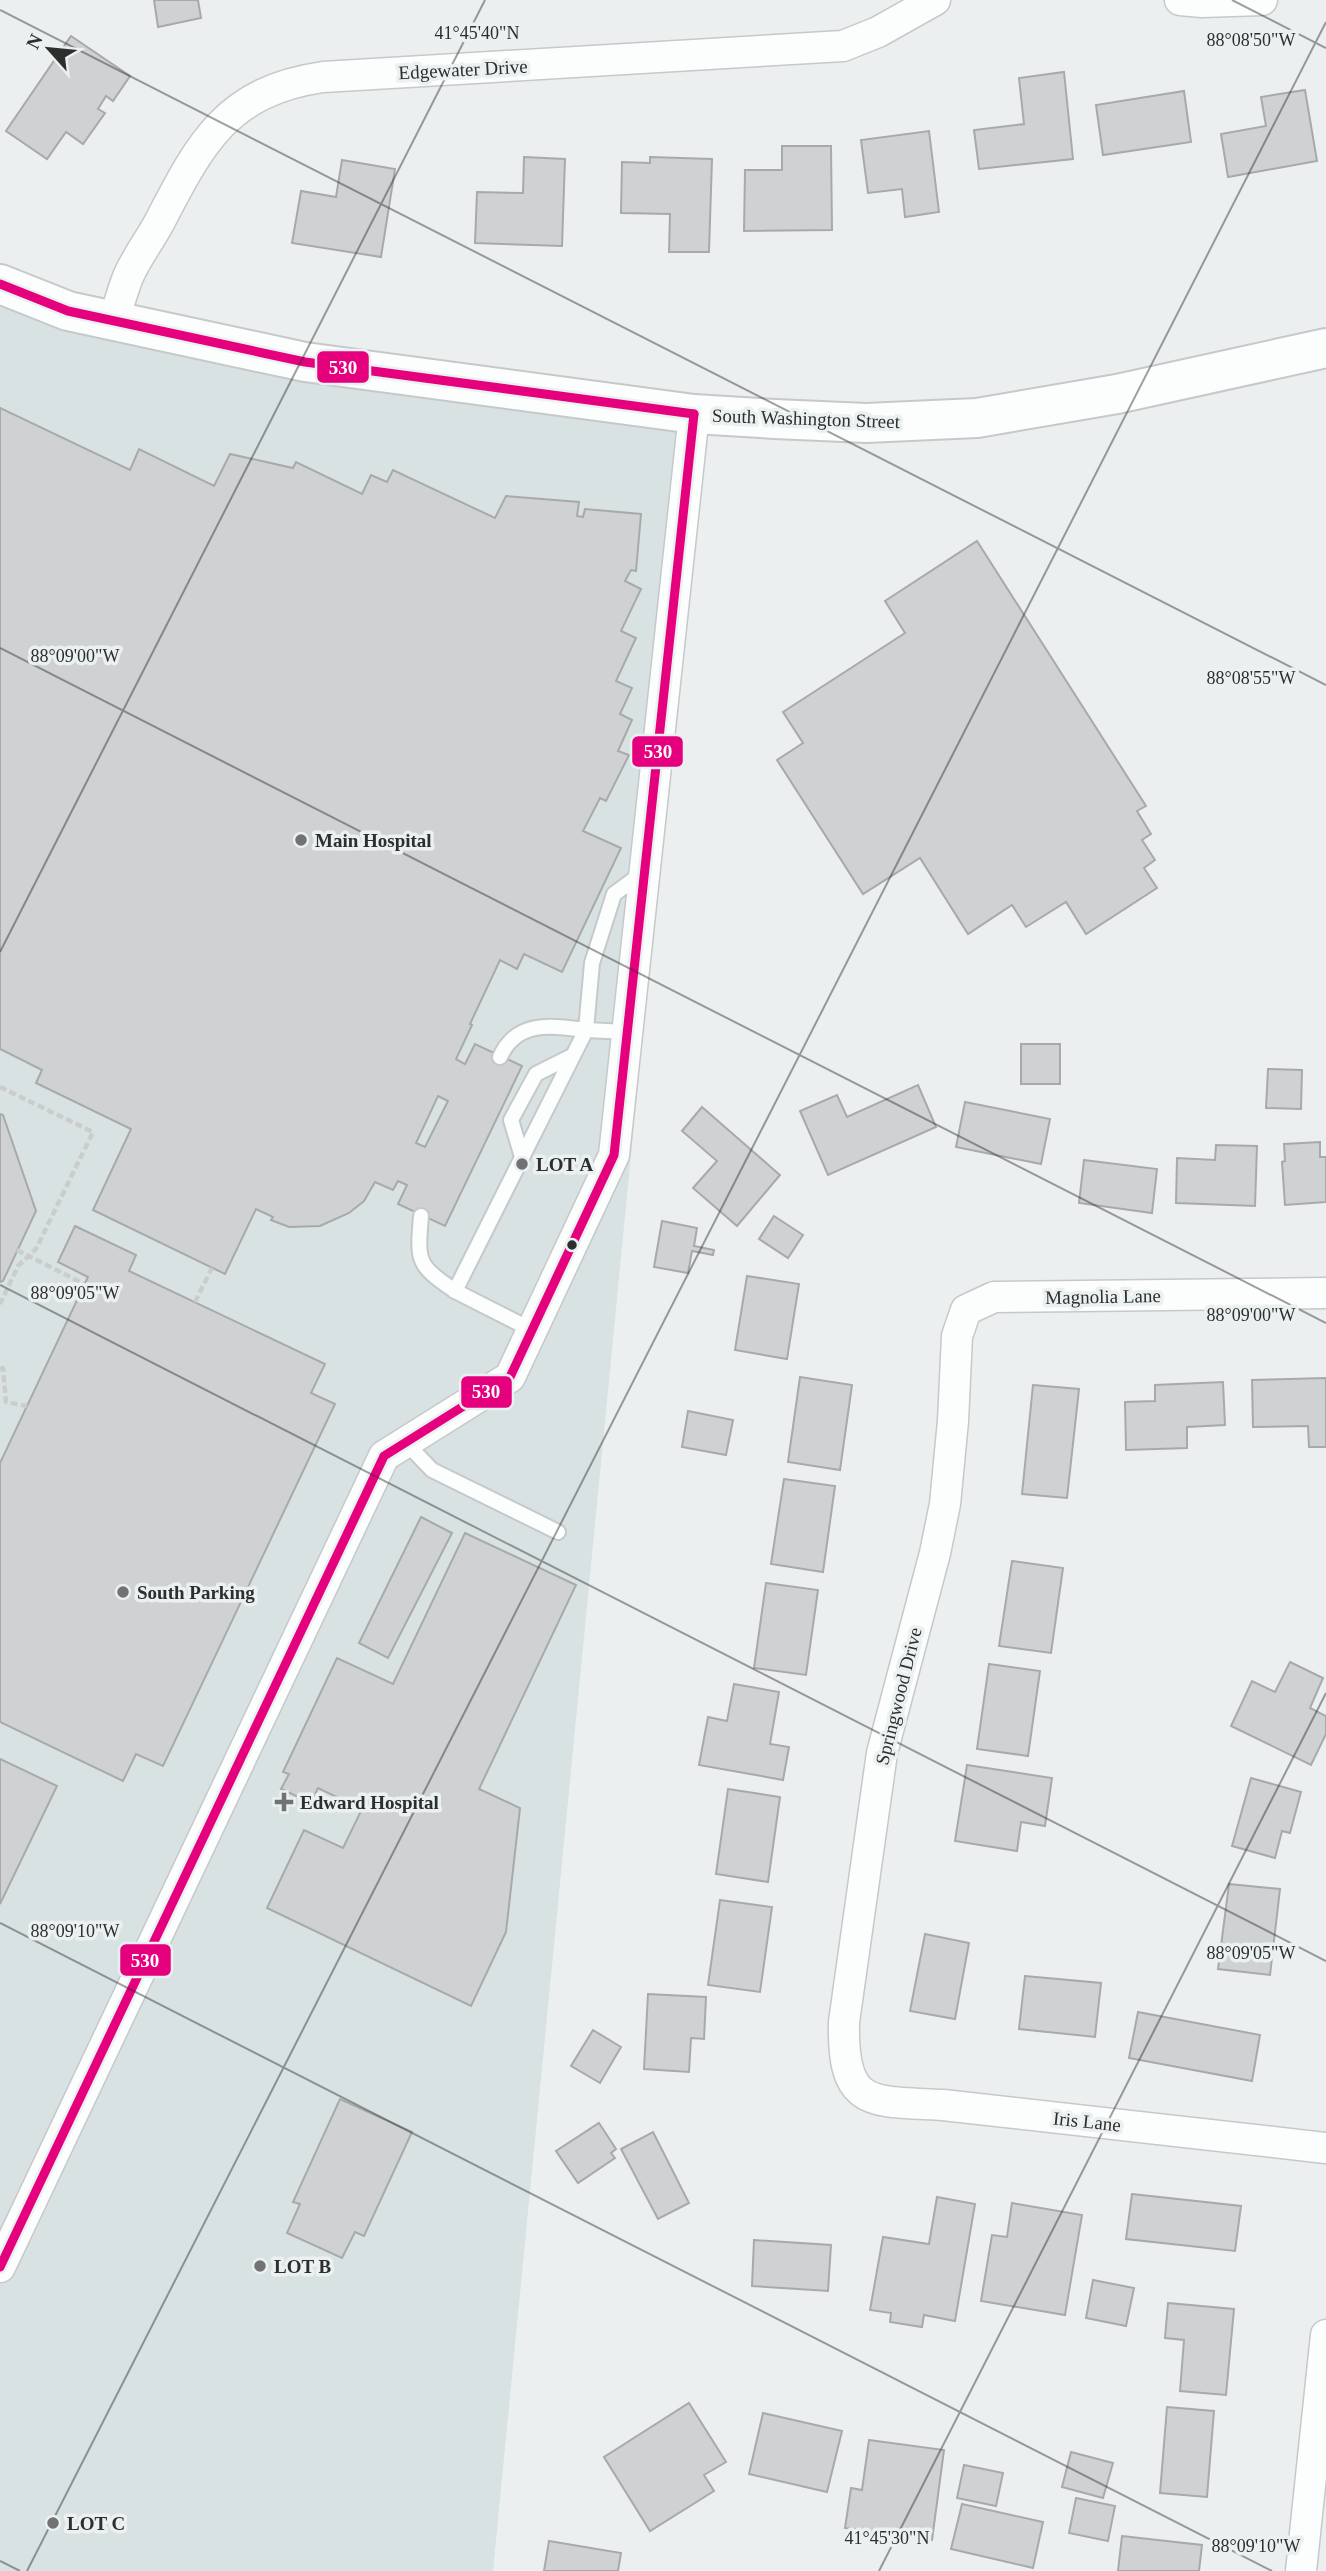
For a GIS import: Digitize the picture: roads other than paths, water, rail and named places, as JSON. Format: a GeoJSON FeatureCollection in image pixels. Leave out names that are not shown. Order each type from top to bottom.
{"type":"FeatureCollection","features":[{"type":"Feature","properties":{"kind":"main road","name":"South Washington Street"},"geometry":{"type":"LineString","coordinates":[[0,284],[68,312],[305,362],[694,414],[866,423],[976,418],[1117,394],[1326,348]]}},
{"type":"Feature","properties":{"kind":"street","name":"Edgewater Drive"},"geometry":{"type":"LineString","coordinates":[[113,323],[129,275],[187,168],[208,138],[232,113],[253,98],[279,85],[323,76],[843,46],[878,32],[935,0]]}},
{"type":"Feature","properties":{"kind":"street"},"geometry":{"type":"LineString","coordinates":[[1180,0],[1262,0]]}},
{"type":"Feature","properties":{"kind":"street"},"geometry":{"type":"LineString","coordinates":[[0,2267],[384,1456],[510,1377],[614,1155],[694,414]]}},
{"type":"Feature","properties":{"kind":"street","name":"Magnolia Lane"},"geometry":{"type":"LineString","coordinates":[[966,1310],[994,1297],[1326,1293]]}},
{"type":"Feature","properties":{"kind":"street","name":"Springwood Drive"},"geometry":{"type":"LineString","coordinates":[[854,2084],[846,2069],[844,2022],[882,1753],[935,1553],[945,1504],[957,1336],[966,1310]]}},
{"type":"Feature","properties":{"kind":"street","name":"Iris Lane"},"geometry":{"type":"LineString","coordinates":[[854,2084],[866,2095],[884,2102],[943,2105],[1326,2147]]}},
{"type":"Feature","properties":{"kind":"street"},"geometry":{"type":"LineString","coordinates":[[1301,2571],[1326,2335]]}},
{"type":"Feature","properties":{"kind":"lane"},"geometry":{"type":"LineString","coordinates":[[455,1291],[586,1030],[592,963],[614,894],[645,872]]}},
{"type":"Feature","properties":{"kind":"lane"},"geometry":{"type":"LineString","coordinates":[[500,1057],[504,1048],[518,1034],[541,1025],[627,1032]]}},
{"type":"Feature","properties":{"kind":"lane"},"geometry":{"type":"LineString","coordinates":[[522,1157],[512,1120],[536,1074],[572,1056]]}},
{"type":"Feature","properties":{"kind":"lane"},"geometry":{"type":"LineString","coordinates":[[421,1216],[419,1242],[423,1266],[455,1291],[532,1330]]}},
{"type":"Feature","properties":{"kind":"lane"},"geometry":{"type":"LineString","coordinates":[[405,1443],[432,1470],[558,1532]]}},
{"type":"Feature","properties":{"kind":"place","name":"Main Hospital"},"geometry":{"type":"Point","coordinates":[301,840]}},
{"type":"Feature","properties":{"kind":"place","name":"LOT A"},"geometry":{"type":"Point","coordinates":[522,1164]}},
{"type":"Feature","properties":{"kind":"place","name":"South Parking"},"geometry":{"type":"Point","coordinates":[123,1592]}},
{"type":"Feature","properties":{"kind":"place","name":"Edward Hospital"},"geometry":{"type":"Point","coordinates":[284,1802]}},
{"type":"Feature","properties":{"kind":"place","name":"LOT B"},"geometry":{"type":"Point","coordinates":[260,2266]}},
{"type":"Feature","properties":{"kind":"place","name":"LOT C"},"geometry":{"type":"Point","coordinates":[53,2523]}}]}
